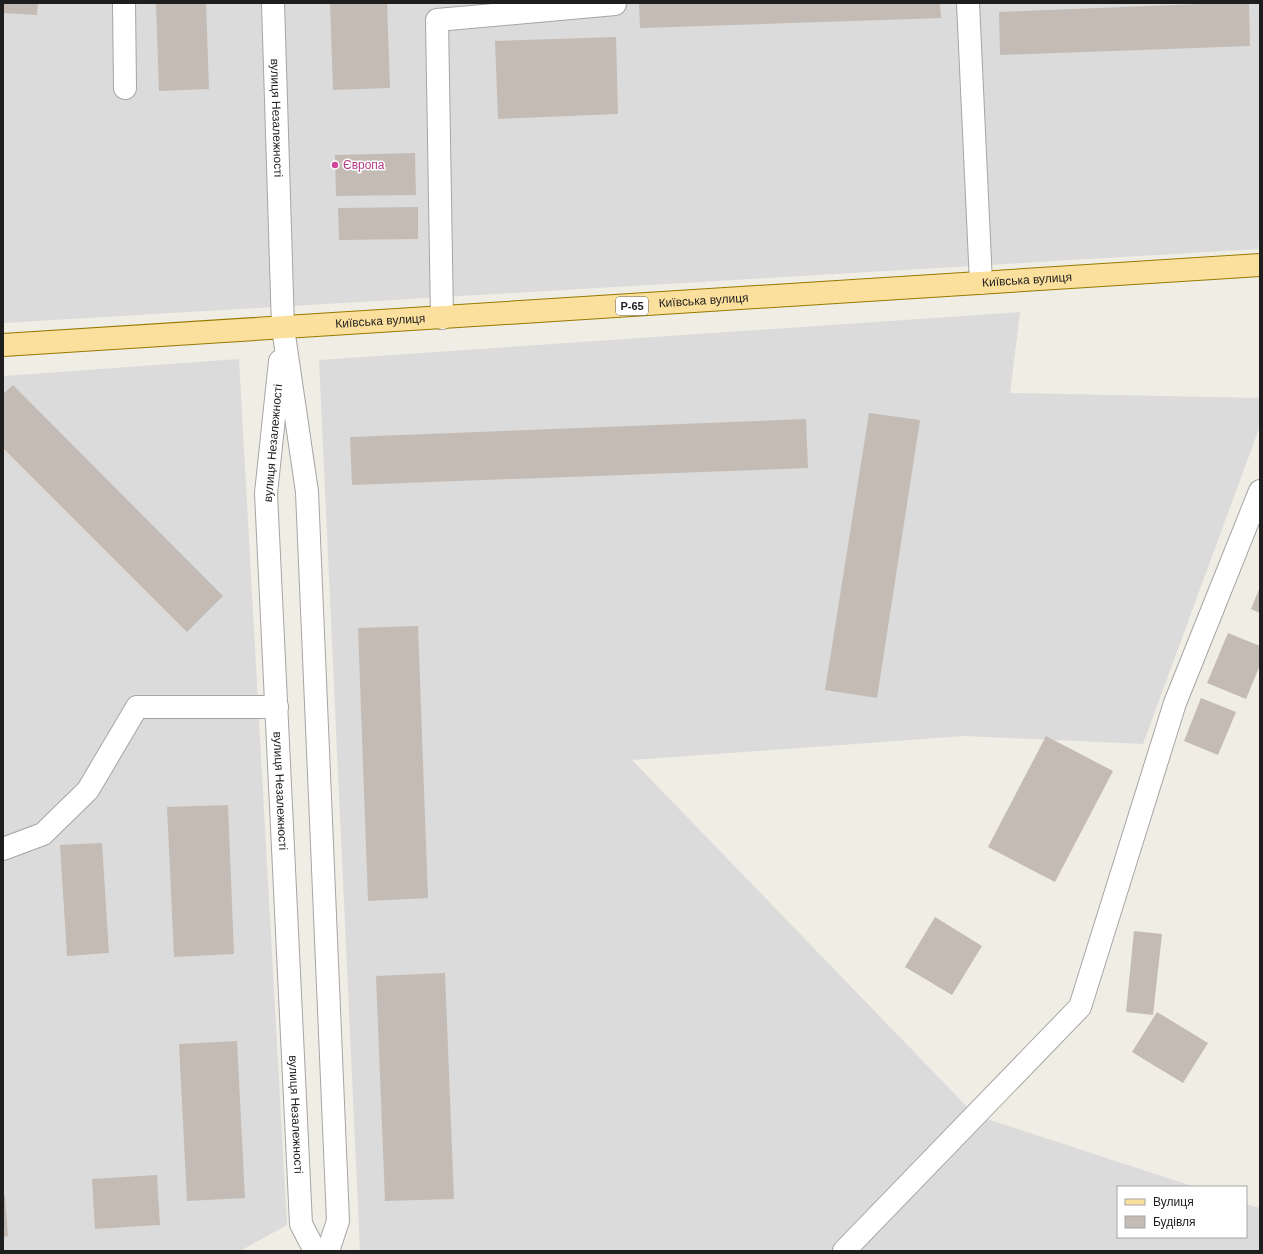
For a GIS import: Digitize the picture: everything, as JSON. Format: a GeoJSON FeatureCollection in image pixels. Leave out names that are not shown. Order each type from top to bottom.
{"type":"FeatureCollection","features":[{"type":"Feature","properties":{"kind":"main road","name":"Київська вулиця"},"geometry":{"type":"LineString","coordinates":[[3,346],[1260,265]]}},
{"type":"Feature","properties":{"kind":"street"},"geometry":{"type":"LineString","coordinates":[[124,3],[125,88]]}},
{"type":"Feature","properties":{"kind":"street","name":"вулиця Незалежності"},"geometry":{"type":"LineString","coordinates":[[272,3],[283,328],[308,492],[338,1220],[328,1251]]}},
{"type":"Feature","properties":{"kind":"street"},"geometry":{"type":"LineString","coordinates":[[442,318],[437,20],[614,3]]}},
{"type":"Feature","properties":{"kind":"street"},"geometry":{"type":"LineString","coordinates":[[968,3],[981,283]]}},
{"type":"Feature","properties":{"kind":"street","name":"вулиця Незалежності"},"geometry":{"type":"LineString","coordinates":[[283,328],[266,493],[301,1224],[315,1251]]}},
{"type":"Feature","properties":{"kind":"street"},"geometry":{"type":"LineString","coordinates":[[844,1251],[1080,1007],[1175,702],[1260,491]]}},
{"type":"Feature","properties":{"kind":"street"},"geometry":{"type":"LineString","coordinates":[[3,849],[43,834],[88,790],[137,707],[277,707]]}},
{"type":"Feature","properties":{"kind":"shaded area"},"geometry":{"type":"Polygon","coordinates":[[[3,3],[1260,3],[1260,238],[1258,249],[3,323],[3,3]]]}},
{"type":"Feature","properties":{"kind":"shaded area"},"geometry":{"type":"Polygon","coordinates":[[[1020,312],[1010,393],[1260,398],[1260,426],[1143,744],[965,736],[632,760],[975,1115],[1192,1186],[1117,1186],[1117,1238],[1247,1238],[1247,1204],[1260,1208],[1260,1251],[360,1251],[319,360],[1020,312]]]}},
{"type":"Feature","properties":{"kind":"shaded area"},"geometry":{"type":"Polygon","coordinates":[[[239,359],[287,1225],[240,1251],[3,1251],[3,376],[239,359]]]}},
{"type":"Feature","properties":{"kind":"building"},"geometry":{"type":"Polygon","coordinates":[[[3,3],[38,3],[37,15],[3,13],[3,3]]]}},
{"type":"Feature","properties":{"kind":"building"},"geometry":{"type":"Polygon","coordinates":[[[156,3],[206,3],[209,89],[159,91],[156,3]]]}},
{"type":"Feature","properties":{"kind":"building"},"geometry":{"type":"Polygon","coordinates":[[[330,3],[387,3],[390,88],[333,90],[330,3]]]}},
{"type":"Feature","properties":{"kind":"building"},"geometry":{"type":"Polygon","coordinates":[[[639,3],[940,3],[941,18],[640,28],[639,3]]]}},
{"type":"Feature","properties":{"kind":"building"},"geometry":{"type":"Polygon","coordinates":[[[1199,3],[1249,3],[1250,46],[1000,55],[999,12],[1199,3]]]}},
{"type":"Feature","properties":{"kind":"building"},"geometry":{"type":"Polygon","coordinates":[[[616,37],[618,114],[498,119],[495,41],[616,37]]]}},
{"type":"Feature","properties":{"kind":"building"},"geometry":{"type":"Polygon","coordinates":[[[415,153],[416,195],[336,196],[335,155],[415,153]]]}},
{"type":"Feature","properties":{"kind":"building"},"geometry":{"type":"Polygon","coordinates":[[[418,207],[418,239],[339,240],[338,208],[418,207]]]}},
{"type":"Feature","properties":{"kind":"building"},"geometry":{"type":"Polygon","coordinates":[[[13,385],[223,596],[187,632],[3,448],[3,394],[13,385]]]}},
{"type":"Feature","properties":{"kind":"building"},"geometry":{"type":"Polygon","coordinates":[[[869,413],[920,420],[877,698],[825,690],[869,413]]]}},
{"type":"Feature","properties":{"kind":"building"},"geometry":{"type":"Polygon","coordinates":[[[806,419],[808,468],[352,485],[350,437],[806,419]]]}},
{"type":"Feature","properties":{"kind":"building"},"geometry":{"type":"Polygon","coordinates":[[[1260,587],[1260,613],[1251,609],[1260,587]]]}},
{"type":"Feature","properties":{"kind":"building"},"geometry":{"type":"Polygon","coordinates":[[[418,626],[428,898],[368,901],[358,628],[418,626]]]}},
{"type":"Feature","properties":{"kind":"building"},"geometry":{"type":"Polygon","coordinates":[[[1228,633],[1260,646],[1260,665],[1246,699],[1207,683],[1228,633]]]}},
{"type":"Feature","properties":{"kind":"building"},"geometry":{"type":"Polygon","coordinates":[[[1201,698],[1236,712],[1218,755],[1184,741],[1201,698]]]}},
{"type":"Feature","properties":{"kind":"building"},"geometry":{"type":"Polygon","coordinates":[[[1046,736],[1113,771],[1055,882],[988,847],[1046,736]]]}},
{"type":"Feature","properties":{"kind":"building"},"geometry":{"type":"Polygon","coordinates":[[[228,805],[234,954],[174,957],[167,807],[228,805]]]}},
{"type":"Feature","properties":{"kind":"building"},"geometry":{"type":"Polygon","coordinates":[[[102,843],[109,953],[67,956],[60,845],[102,843]]]}},
{"type":"Feature","properties":{"kind":"building"},"geometry":{"type":"Polygon","coordinates":[[[935,917],[982,946],[952,995],[905,967],[935,917]]]}},
{"type":"Feature","properties":{"kind":"building"},"geometry":{"type":"Polygon","coordinates":[[[1134,931],[1162,934],[1153,1015],[1126,1012],[1134,931]]]}},
{"type":"Feature","properties":{"kind":"building"},"geometry":{"type":"Polygon","coordinates":[[[445,973],[454,1199],[385,1201],[376,976],[445,973]]]}},
{"type":"Feature","properties":{"kind":"building"},"geometry":{"type":"Polygon","coordinates":[[[1157,1012],[1208,1043],[1183,1083],[1132,1052],[1157,1012]]]}},
{"type":"Feature","properties":{"kind":"building"},"geometry":{"type":"Polygon","coordinates":[[[237,1041],[245,1198],[187,1201],[179,1044],[237,1041]]]}},
{"type":"Feature","properties":{"kind":"building"},"geometry":{"type":"Polygon","coordinates":[[[157,1175],[160,1225],[95,1229],[92,1179],[157,1175]]]}},
{"type":"Feature","properties":{"kind":"building"},"geometry":{"type":"Polygon","coordinates":[[[3,1196],[5,1196],[8,1236],[3,1237],[3,1196]]]}},
{"type":"Feature","properties":{"kind":"place","name":"Європа"},"geometry":{"type":"Point","coordinates":[335,165]}}]}
